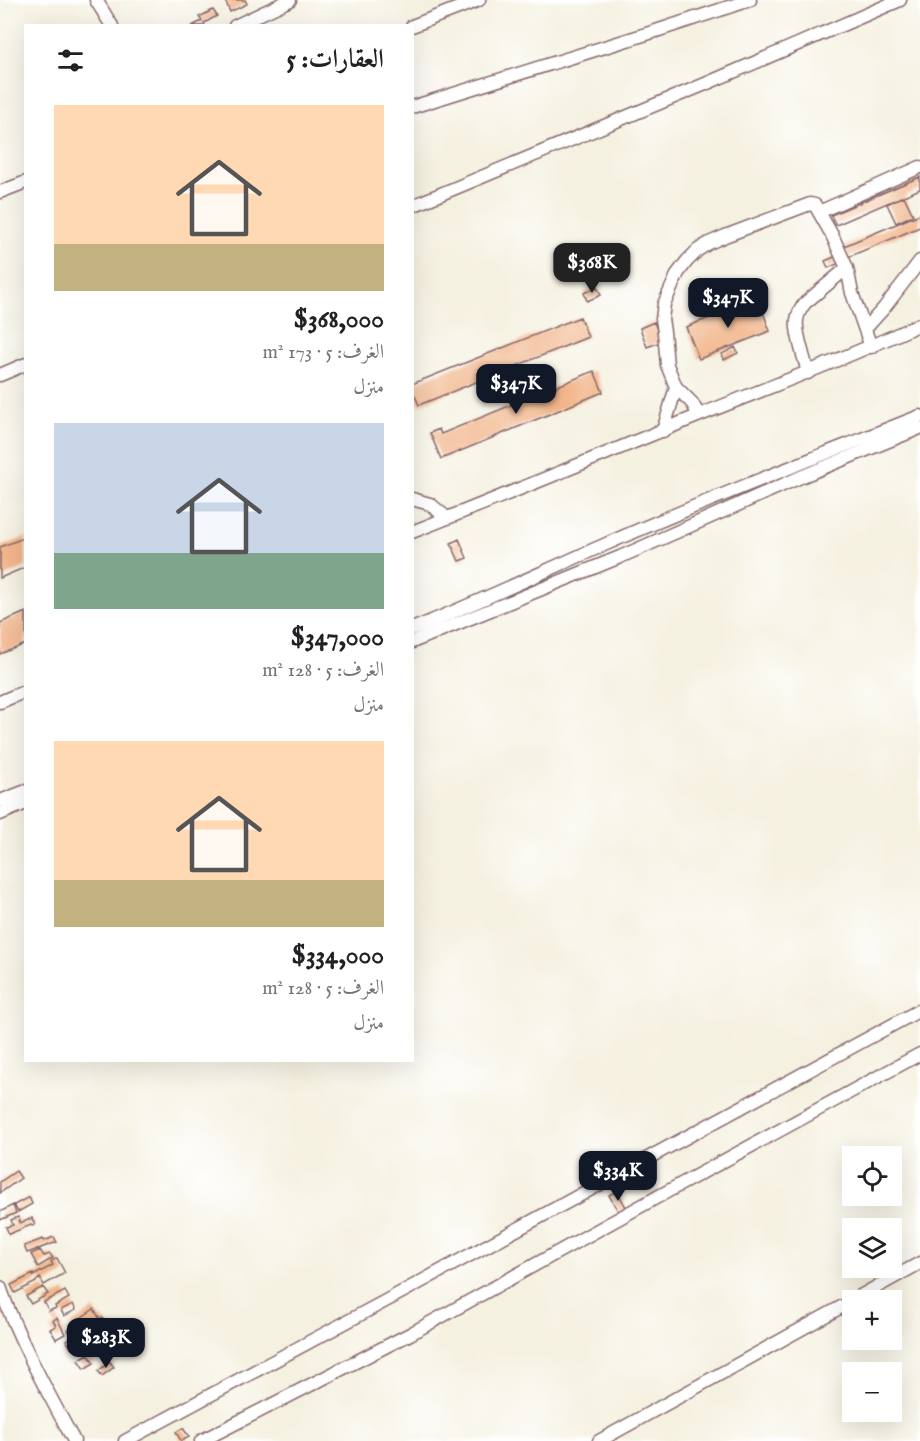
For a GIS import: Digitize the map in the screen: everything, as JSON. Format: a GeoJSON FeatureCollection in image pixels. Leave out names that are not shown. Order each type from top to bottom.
{"type":"FeatureCollection","features":[{"type":"Feature","properties":{"kind":"street"},"geometry":{"type":"LineString","coordinates":[[96,0],[111,24]]}},
{"type":"Feature","properties":{"kind":"street"},"geometry":{"type":"LineString","coordinates":[[237,24],[290,0]]}},
{"type":"Feature","properties":{"kind":"street"},"geometry":{"type":"LineString","coordinates":[[414,25],[479,0]]}},
{"type":"Feature","properties":{"kind":"street"},"geometry":{"type":"LineString","coordinates":[[414,105],[750,0]]}},
{"type":"Feature","properties":{"kind":"street"},"geometry":{"type":"LineString","coordinates":[[414,205],[900,0]]}},
{"type":"Feature","properties":{"kind":"street"},"geometry":{"type":"LineString","coordinates":[[819,212],[920,167]]}},
{"type":"Feature","properties":{"kind":"street"},"geometry":{"type":"LineString","coordinates":[[0,192],[24,183]]}},
{"type":"Feature","properties":{"kind":"street"},"geometry":{"type":"LineString","coordinates":[[699,415],[692,403],[676,387],[666,365],[662,319],[664,304],[678,273],[687,261],[698,250],[725,236],[813,204],[847,268],[852,293],[871,347]]}},
{"type":"Feature","properties":{"kind":"street"},"geometry":{"type":"LineString","coordinates":[[865,329],[920,261]]}},
{"type":"Feature","properties":{"kind":"street"},"geometry":{"type":"LineString","coordinates":[[808,373],[796,325],[797,317],[805,303],[847,268]]}},
{"type":"Feature","properties":{"kind":"street"},"geometry":{"type":"LineString","coordinates":[[414,531],[808,373],[920,324]]}},
{"type":"Feature","properties":{"kind":"street"},"geometry":{"type":"LineString","coordinates":[[0,375],[24,365]]}},
{"type":"Feature","properties":{"kind":"street"},"geometry":{"type":"LineString","coordinates":[[663,431],[676,387]]}},
{"type":"Feature","properties":{"kind":"street"},"geometry":{"type":"LineString","coordinates":[[414,628],[616,540],[920,416]]}},
{"type":"Feature","properties":{"kind":"street"},"geometry":{"type":"LineString","coordinates":[[414,641],[620,557],[803,476],[920,428]]}},
{"type":"Feature","properties":{"kind":"street"},"geometry":{"type":"LineString","coordinates":[[414,500],[430,504],[447,518]]}},
{"type":"Feature","properties":{"kind":"street"},"geometry":{"type":"LineString","coordinates":[[0,702],[24,692]]}},
{"type":"Feature","properties":{"kind":"street"},"geometry":{"type":"LineString","coordinates":[[0,801],[24,792]]}},
{"type":"Feature","properties":{"kind":"street"},"geometry":{"type":"LineString","coordinates":[[0,814],[24,804]]}},
{"type":"Feature","properties":{"kind":"street"},"geometry":{"type":"LineString","coordinates":[[125,1441],[391,1299],[920,1010]]}},
{"type":"Feature","properties":{"kind":"street"},"geometry":{"type":"LineString","coordinates":[[201,1441],[410,1334],[920,1054]]}},
{"type":"Feature","properties":{"kind":"street"},"geometry":{"type":"LineString","coordinates":[[872,1290],[920,1263]]}},
{"type":"Feature","properties":{"kind":"street"},"geometry":{"type":"LineString","coordinates":[[0,1287],[29,1354],[74,1441]]}},
{"type":"Feature","properties":{"kind":"street"},"geometry":{"type":"LineString","coordinates":[[598,1441],[842,1307]]}},
{"type":"Feature","properties":{"kind":"building"},"geometry":{"type":"Polygon","coordinates":[[[225,0],[245,0],[247,4],[230,12],[225,0]]]}},
{"type":"Feature","properties":{"kind":"building"},"geometry":{"type":"Polygon","coordinates":[[[213,10],[217,16],[204,24],[196,24],[202,21],[199,17],[213,10]]]}},
{"type":"Feature","properties":{"kind":"building"},"geometry":{"type":"Polygon","coordinates":[[[920,177],[920,189],[836,225],[831,215],[920,177]]]}},
{"type":"Feature","properties":{"kind":"building"},"geometry":{"type":"Polygon","coordinates":[[[904,196],[913,215],[896,223],[887,204],[904,196]]]}},
{"type":"Feature","properties":{"kind":"building"},"geometry":{"type":"Polygon","coordinates":[[[920,214],[920,227],[848,257],[844,246],[920,214]]]}},
{"type":"Feature","properties":{"kind":"building"},"geometry":{"type":"Polygon","coordinates":[[[839,255],[842,262],[828,268],[825,261],[839,255]]]}},
{"type":"Feature","properties":{"kind":"building"},"geometry":{"type":"Polygon","coordinates":[[[597,287],[601,295],[587,301],[584,293],[597,287]]]}},
{"type":"Feature","properties":{"kind":"building"},"geometry":{"type":"Polygon","coordinates":[[[758,299],[770,331],[699,359],[686,327],[758,299]]]}},
{"type":"Feature","properties":{"kind":"building"},"geometry":{"type":"Polygon","coordinates":[[[580,317],[588,337],[419,405],[414,394],[414,383],[580,317]]]}},
{"type":"Feature","properties":{"kind":"building"},"geometry":{"type":"Polygon","coordinates":[[[654,322],[661,342],[647,347],[640,328],[654,322]]]}},
{"type":"Feature","properties":{"kind":"building"},"geometry":{"type":"Polygon","coordinates":[[[735,347],[738,353],[724,360],[722,354],[735,347]]]}},
{"type":"Feature","properties":{"kind":"building"},"geometry":{"type":"Polygon","coordinates":[[[594,371],[603,392],[441,459],[430,433],[439,429],[441,434],[594,371]]]}},
{"type":"Feature","properties":{"kind":"building"},"geometry":{"type":"Polygon","coordinates":[[[24,538],[24,568],[0,578],[0,547],[24,538]]]}},
{"type":"Feature","properties":{"kind":"building"},"geometry":{"type":"Polygon","coordinates":[[[459,539],[467,558],[459,561],[451,543],[459,539]]]}},
{"type":"Feature","properties":{"kind":"building"},"geometry":{"type":"Polygon","coordinates":[[[24,613],[24,645],[0,654],[0,623],[24,613]]]}},
{"type":"Feature","properties":{"kind":"building"},"geometry":{"type":"Polygon","coordinates":[[[16,1171],[21,1178],[0,1193],[0,1182],[16,1171]]]}},
{"type":"Feature","properties":{"kind":"building"},"geometry":{"type":"Polygon","coordinates":[[[617,1191],[627,1209],[619,1213],[609,1195],[617,1191]]]}},
{"type":"Feature","properties":{"kind":"building"},"geometry":{"type":"Polygon","coordinates":[[[29,1197],[32,1204],[18,1212],[14,1205],[29,1197]]]}},
{"type":"Feature","properties":{"kind":"building"},"geometry":{"type":"Polygon","coordinates":[[[13,1205],[16,1213],[0,1220],[0,1212],[13,1205]]]}},
{"type":"Feature","properties":{"kind":"building"},"geometry":{"type":"Polygon","coordinates":[[[18,1217],[20,1223],[32,1218],[35,1225],[9,1234],[6,1227],[13,1225],[11,1220],[18,1217]]]}},
{"type":"Feature","properties":{"kind":"building"},"geometry":{"type":"Polygon","coordinates":[[[54,1237],[57,1242],[27,1253],[24,1246],[54,1237]]]}},
{"type":"Feature","properties":{"kind":"building"},"geometry":{"type":"Polygon","coordinates":[[[40,1250],[44,1256],[50,1254],[53,1258],[38,1267],[31,1254],[40,1250]]]}},
{"type":"Feature","properties":{"kind":"building"},"geometry":{"type":"Polygon","coordinates":[[[57,1258],[65,1273],[44,1285],[40,1278],[15,1293],[11,1285],[53,1265],[51,1262],[57,1258]]]}},
{"type":"Feature","properties":{"kind":"building"},"geometry":{"type":"Polygon","coordinates":[[[43,1287],[48,1294],[31,1304],[26,1296],[43,1287]]]}},
{"type":"Feature","properties":{"kind":"building"},"geometry":{"type":"Polygon","coordinates":[[[65,1291],[69,1298],[49,1311],[44,1302],[65,1291]]]}},
{"type":"Feature","properties":{"kind":"building"},"geometry":{"type":"Polygon","coordinates":[[[73,1304],[76,1310],[64,1316],[61,1310],[73,1304]]]}},
{"type":"Feature","properties":{"kind":"building"},"geometry":{"type":"Polygon","coordinates":[[[94,1309],[106,1324],[80,1342],[76,1337],[80,1343],[71,1348],[66,1340],[72,1337],[68,1330],[72,1327],[70,1325],[94,1309]]]}},
{"type":"Feature","properties":{"kind":"building"},"geometry":{"type":"Polygon","coordinates":[[[57,1318],[65,1334],[56,1339],[50,1329],[56,1326],[53,1320],[57,1318]]]}},
{"type":"Feature","properties":{"kind":"building"},"geometry":{"type":"Polygon","coordinates":[[[88,1354],[94,1363],[84,1369],[78,1360],[88,1354]]]}},
{"type":"Feature","properties":{"kind":"building"},"geometry":{"type":"Polygon","coordinates":[[[110,1362],[114,1367],[102,1376],[98,1371],[110,1362]]]}},
{"type":"Feature","properties":{"kind":"building"},"geometry":{"type":"Polygon","coordinates":[[[183,1428],[189,1437],[181,1441],[176,1432],[183,1428]]]}}]}
